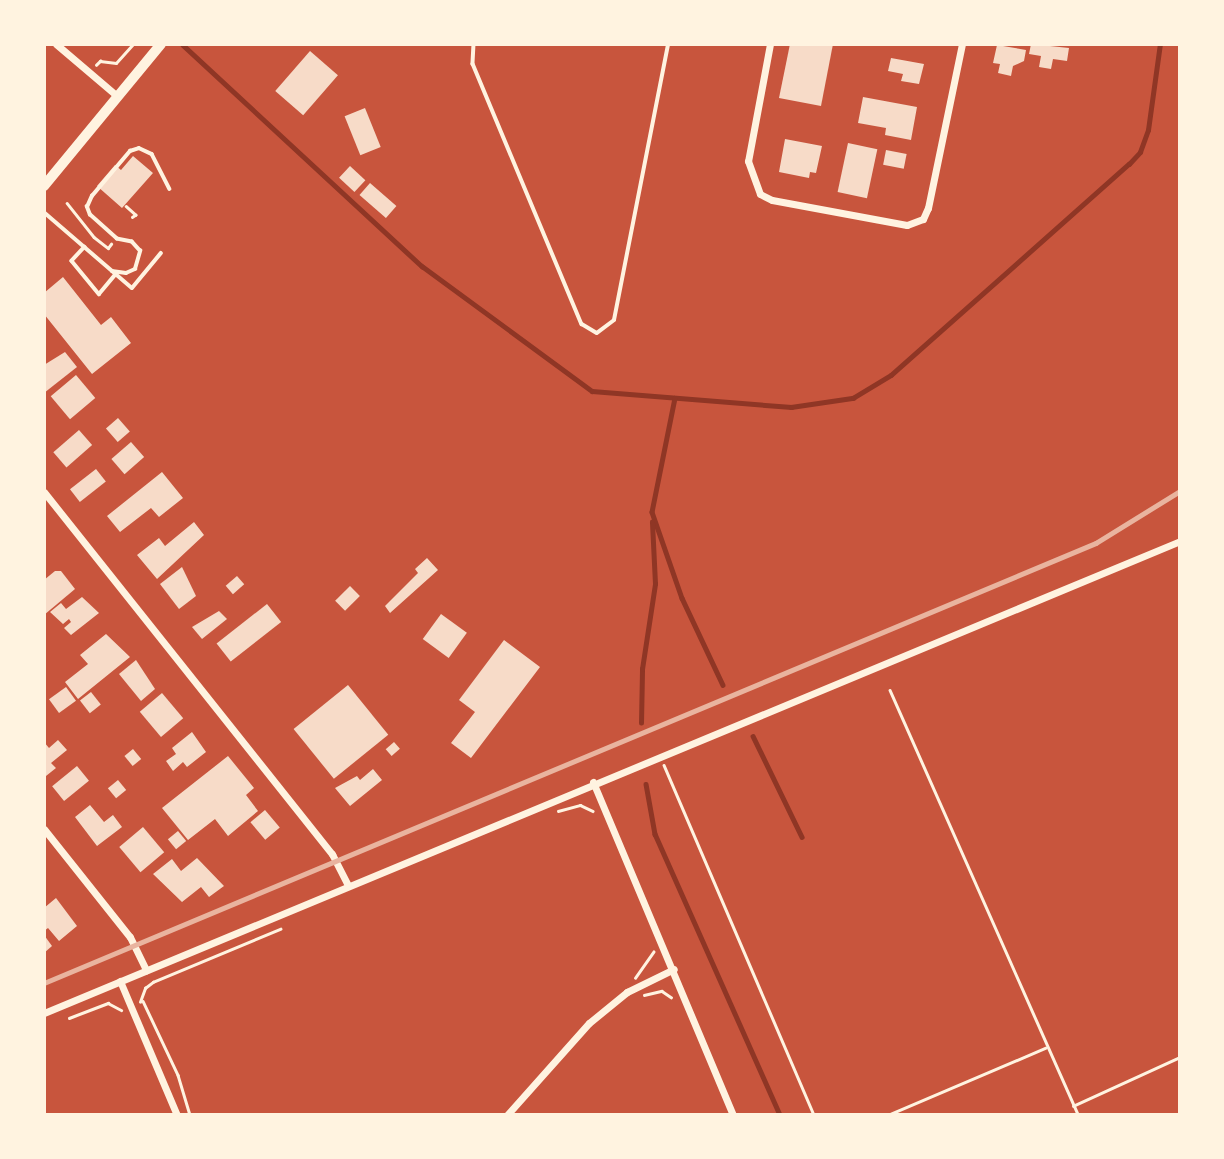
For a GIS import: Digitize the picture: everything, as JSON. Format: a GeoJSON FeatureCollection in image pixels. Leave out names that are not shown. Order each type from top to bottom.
{"type":"FeatureCollection","features":[{"type":"Feature","properties":{"kind":"main road"},"geometry":{"type":"LineString","coordinates":[[44,186],[161,44]]}},
{"type":"Feature","properties":{"kind":"street"},"geometry":{"type":"LineString","coordinates":[[56,44],[117,96]]}},
{"type":"Feature","properties":{"kind":"street"},"geometry":{"type":"LineString","coordinates":[[770,44],[748,162],[757,188],[772,201],[907,225],[918,223],[928,208],[962,44]]}},
{"type":"Feature","properties":{"kind":"street"},"geometry":{"type":"LineString","coordinates":[[44,492],[332,854],[348,885]]}},
{"type":"Feature","properties":{"kind":"street"},"geometry":{"type":"LineString","coordinates":[[44,1013],[593,782],[1180,541]]}},
{"type":"Feature","properties":{"kind":"street"},"geometry":{"type":"LineString","coordinates":[[593,782],[674,969],[733,1115]]}},
{"type":"Feature","properties":{"kind":"street"},"geometry":{"type":"LineString","coordinates":[[44,829],[130,937],[146,970]]}},
{"type":"Feature","properties":{"kind":"street"},"geometry":{"type":"LineString","coordinates":[[507,1115],[589,1023],[627,992],[674,969]]}},
{"type":"Feature","properties":{"kind":"street"},"geometry":{"type":"LineString","coordinates":[[120,981],[177,1115]]}},
{"type":"Feature","properties":{"kind":"lane"},"geometry":{"type":"LineString","coordinates":[[474,44],[473,64],[582,324],[597,333],[614,320],[668,44]]}},
{"type":"Feature","properties":{"kind":"lane"},"geometry":{"type":"LineString","coordinates":[[112,271],[126,273],[135,269],[140,251],[132,242],[117,239],[90,215],[87,207],[92,196],[130,151],[139,148],[152,154],[170,189]]}},
{"type":"Feature","properties":{"kind":"lane"},"geometry":{"type":"LineString","coordinates":[[44,212],[132,288],[161,253]]}},
{"type":"Feature","properties":{"kind":"lane"},"geometry":{"type":"LineString","coordinates":[[85,247],[72,261],[99,294],[116,274]]}},
{"type":"Feature","properties":{"kind":"path"},"geometry":{"type":"LineString","coordinates":[[89,73],[100,61],[116,63],[133,44]]}},
{"type":"Feature","properties":{"kind":"path"},"geometry":{"type":"LineString","coordinates":[[67,203],[101,243],[108,248],[113,241]]}},
{"type":"Feature","properties":{"kind":"path"},"geometry":{"type":"LineString","coordinates":[[125,206],[136,215],[133,218]]}},
{"type":"Feature","properties":{"kind":"path"},"geometry":{"type":"LineString","coordinates":[[890,691],[1045,1048],[1078,1115]]}},
{"type":"Feature","properties":{"kind":"path"},"geometry":{"type":"LineString","coordinates":[[660,755],[814,1115]]}},
{"type":"Feature","properties":{"kind":"path"},"geometry":{"type":"LineString","coordinates":[[557,808],[559,813],[585,806],[596,815]]}},
{"type":"Feature","properties":{"kind":"path"},"geometry":{"type":"LineString","coordinates":[[190,1115],[178,1075],[143,1001],[148,985],[280,929]]}},
{"type":"Feature","properties":{"kind":"path"},"geometry":{"type":"LineString","coordinates":[[636,980],[633,974],[651,961],[652,947]]}},
{"type":"Feature","properties":{"kind":"path"},"geometry":{"type":"LineString","coordinates":[[643,992],[645,997],[666,992],[675,1003]]}},
{"type":"Feature","properties":{"kind":"path"},"geometry":{"type":"LineString","coordinates":[[138,1003],[143,1001]]}},
{"type":"Feature","properties":{"kind":"path"},"geometry":{"type":"LineString","coordinates":[[69,1018],[108,1003],[124,1009]]}},
{"type":"Feature","properties":{"kind":"path"},"geometry":{"type":"LineString","coordinates":[[888,1115],[1045,1048]]}},
{"type":"Feature","properties":{"kind":"path"},"geometry":{"type":"LineString","coordinates":[[1073,1106],[1180,1057]]}},
{"type":"Feature","properties":{"kind":"building"},"geometry":{"type":"Polygon","coordinates":[[[790,44],[833,44],[821,106],[779,98],[790,44]]]}},
{"type":"Feature","properties":{"kind":"building"},"geometry":{"type":"Polygon","coordinates":[[[1031,44],[1069,48],[1067,61],[1053,59],[1051,69],[1039,67],[1041,56],[1029,54],[1031,44]]]}},
{"type":"Feature","properties":{"kind":"building"},"geometry":{"type":"Polygon","coordinates":[[[997,45],[1026,50],[1024,61],[1013,66],[1011,76],[998,73],[1000,64],[993,63],[997,45]]]}},
{"type":"Feature","properties":{"kind":"building"},"geometry":{"type":"Polygon","coordinates":[[[310,51],[338,75],[303,115],[275,91],[310,51]]]}},
{"type":"Feature","properties":{"kind":"building"},"geometry":{"type":"Polygon","coordinates":[[[891,58],[924,64],[919,84],[901,81],[903,74],[888,71],[891,58]]]}},
{"type":"Feature","properties":{"kind":"building"},"geometry":{"type":"Polygon","coordinates":[[[863,97],[917,107],[911,140],[885,135],[886,128],[858,123],[863,97]]]}},
{"type":"Feature","properties":{"kind":"building"},"geometry":{"type":"Polygon","coordinates":[[[365,108],[381,147],[360,155],[345,116],[365,108]]]}},
{"type":"Feature","properties":{"kind":"building"},"geometry":{"type":"Polygon","coordinates":[[[785,139],[822,146],[816,173],[810,172],[809,178],[779,172],[785,139]]]}},
{"type":"Feature","properties":{"kind":"building"},"geometry":{"type":"Polygon","coordinates":[[[848,143],[877,149],[867,198],[838,192],[848,143]]]}},
{"type":"Feature","properties":{"kind":"building"},"geometry":{"type":"Polygon","coordinates":[[[886,150],[907,154],[904,169],[883,165],[886,150]]]}},
{"type":"Feature","properties":{"kind":"building"},"geometry":{"type":"Polygon","coordinates":[[[133,156],[153,173],[122,208],[97,186],[115,165],[121,170],[133,156]]]}},
{"type":"Feature","properties":{"kind":"building"},"geometry":{"type":"Polygon","coordinates":[[[350,166],[365,180],[354,192],[339,178],[350,166]]]}},
{"type":"Feature","properties":{"kind":"building"},"geometry":{"type":"Polygon","coordinates":[[[370,183],[396,206],[386,218],[360,195],[370,183]]]}},
{"type":"Feature","properties":{"kind":"building"},"geometry":{"type":"Polygon","coordinates":[[[63,277],[101,325],[111,317],[131,343],[92,374],[44,314],[44,293],[63,277]]]}},
{"type":"Feature","properties":{"kind":"building"},"geometry":{"type":"Polygon","coordinates":[[[65,352],[77,367],[44,393],[44,365],[65,352]]]}},
{"type":"Feature","properties":{"kind":"building"},"geometry":{"type":"Polygon","coordinates":[[[76,375],[95,398],[70,419],[51,396],[76,375]]]}},
{"type":"Feature","properties":{"kind":"building"},"geometry":{"type":"Polygon","coordinates":[[[118,418],[130,432],[118,442],[106,428],[118,418]]]}},
{"type":"Feature","properties":{"kind":"building"},"geometry":{"type":"Polygon","coordinates":[[[79,430],[92,445],[66,467],[53,452],[79,430]]]}},
{"type":"Feature","properties":{"kind":"building"},"geometry":{"type":"Polygon","coordinates":[[[131,442],[144,457],[124,474],[111,459],[131,442]]]}},
{"type":"Feature","properties":{"kind":"building"},"geometry":{"type":"Polygon","coordinates":[[[96,469],[106,482],[80,502],[70,489],[96,469]]]}},
{"type":"Feature","properties":{"kind":"building"},"geometry":{"type":"Polygon","coordinates":[[[162,472],[183,498],[159,517],[151,508],[120,532],[107,516],[162,472]]]}},
{"type":"Feature","properties":{"kind":"building"},"geometry":{"type":"Polygon","coordinates":[[[194,522],[204,535],[157,579],[137,555],[159,538],[165,546],[194,522]]]}},
{"type":"Feature","properties":{"kind":"building"},"geometry":{"type":"Polygon","coordinates":[[[427,558],[438,570],[390,613],[385,606],[418,573],[415,569],[427,558]]]}},
{"type":"Feature","properties":{"kind":"building"},"geometry":{"type":"Polygon","coordinates":[[[182,567],[196,596],[179,609],[160,584],[182,567]]]}},
{"type":"Feature","properties":{"kind":"building"},"geometry":{"type":"Polygon","coordinates":[[[55,571],[61,571],[75,589],[44,615],[44,580],[55,571]]]}},
{"type":"Feature","properties":{"kind":"building"},"geometry":{"type":"Polygon","coordinates":[[[237,576],[244,584],[233,594],[226,586],[237,576]]]}},
{"type":"Feature","properties":{"kind":"building"},"geometry":{"type":"Polygon","coordinates":[[[350,586],[360,596],[345,611],[335,601],[350,586]]]}},
{"type":"Feature","properties":{"kind":"building"},"geometry":{"type":"Polygon","coordinates":[[[82,597],[99,613],[71,635],[64,628],[71,622],[69,619],[63,624],[50,612],[61,603],[66,609],[82,597]]]}},
{"type":"Feature","properties":{"kind":"building"},"geometry":{"type":"Polygon","coordinates":[[[267,604],[281,622],[231,662],[217,643],[267,604]]]}},
{"type":"Feature","properties":{"kind":"building"},"geometry":{"type":"Polygon","coordinates":[[[219,611],[227,619],[202,639],[192,627],[219,611]]]}},
{"type":"Feature","properties":{"kind":"building"},"geometry":{"type":"Polygon","coordinates":[[[441,614],[467,633],[449,658],[423,639],[441,614]]]}},
{"type":"Feature","properties":{"kind":"building"},"geometry":{"type":"Polygon","coordinates":[[[106,634],[130,657],[78,699],[65,682],[88,664],[80,655],[106,634]]]}},
{"type":"Feature","properties":{"kind":"building"},"geometry":{"type":"Polygon","coordinates":[[[504,640],[540,667],[471,758],[451,743],[475,712],[459,700],[504,640]]]}},
{"type":"Feature","properties":{"kind":"building"},"geometry":{"type":"Polygon","coordinates":[[[136,660],[155,689],[141,701],[119,674],[136,660]]]}},
{"type":"Feature","properties":{"kind":"building"},"geometry":{"type":"Polygon","coordinates":[[[348,685],[388,735],[334,779],[294,729],[348,685]]]}},
{"type":"Feature","properties":{"kind":"building"},"geometry":{"type":"Polygon","coordinates":[[[66,687],[76,701],[59,713],[49,699],[66,687]]]}},
{"type":"Feature","properties":{"kind":"building"},"geometry":{"type":"Polygon","coordinates":[[[91,692],[101,705],[90,713],[80,701],[91,692]]]}},
{"type":"Feature","properties":{"kind":"building"},"geometry":{"type":"Polygon","coordinates":[[[162,693],[183,718],[161,737],[140,712],[162,693]]]}},
{"type":"Feature","properties":{"kind":"building"},"geometry":{"type":"Polygon","coordinates":[[[192,732],[206,752],[187,767],[183,762],[173,771],[166,761],[176,754],[172,748],[192,732]]]}},
{"type":"Feature","properties":{"kind":"building"},"geometry":{"type":"Polygon","coordinates":[[[58,740],[67,750],[51,763],[56,768],[46,776],[44,742],[49,748],[58,740]]]}},
{"type":"Feature","properties":{"kind":"building"},"geometry":{"type":"Polygon","coordinates":[[[394,742],[400,749],[392,756],[386,749],[394,742]]]}},
{"type":"Feature","properties":{"kind":"building"},"geometry":{"type":"Polygon","coordinates":[[[133,749],[141,759],[133,766],[124,756],[133,749]]]}},
{"type":"Feature","properties":{"kind":"building"},"geometry":{"type":"Polygon","coordinates":[[[228,756],[254,788],[246,795],[258,811],[228,836],[215,819],[188,840],[162,808],[228,756]]]}},
{"type":"Feature","properties":{"kind":"building"},"geometry":{"type":"Polygon","coordinates":[[[77,766],[89,781],[64,801],[52,786],[77,766]]]}},
{"type":"Feature","properties":{"kind":"building"},"geometry":{"type":"Polygon","coordinates":[[[373,769],[382,780],[350,806],[335,788],[357,776],[360,780],[373,769]]]}},
{"type":"Feature","properties":{"kind":"building"},"geometry":{"type":"Polygon","coordinates":[[[118,780],[126,790],[116,798],[108,788],[118,780]]]}},
{"type":"Feature","properties":{"kind":"building"},"geometry":{"type":"Polygon","coordinates":[[[90,805],[104,822],[113,815],[122,827],[97,846],[75,817],[90,805]]]}},
{"type":"Feature","properties":{"kind":"building"},"geometry":{"type":"Polygon","coordinates":[[[265,810],[280,828],[265,840],[250,822],[265,810]]]}},
{"type":"Feature","properties":{"kind":"building"},"geometry":{"type":"Polygon","coordinates":[[[143,827],[164,852],[140,872],[119,847],[143,827]]]}},
{"type":"Feature","properties":{"kind":"building"},"geometry":{"type":"Polygon","coordinates":[[[178,831],[186,841],[176,849],[168,839],[178,831]]]}},
{"type":"Feature","properties":{"kind":"building"},"geometry":{"type":"Polygon","coordinates":[[[197,858],[224,886],[209,897],[201,887],[182,902],[153,874],[172,859],[181,871],[197,858]]]}},
{"type":"Feature","properties":{"kind":"building"},"geometry":{"type":"Polygon","coordinates":[[[56,898],[77,926],[59,941],[48,928],[44,931],[44,908],[56,898]]]}},
{"type":"Feature","properties":{"kind":"building"},"geometry":{"type":"Polygon","coordinates":[[[44,935],[52,946],[44,953],[44,935]]]}},
{"type":"Feature","properties":{"kind":"waterway"},"geometry":{"type":"LineString","coordinates":[[183,45],[422,266],[592,391],[791,407],[853,398],[891,375],[1129,164],[1140,152],[1148,130],[1160,44]]}},
{"type":"Feature","properties":{"kind":"waterway"},"geometry":{"type":"LineString","coordinates":[[675,398],[652,512],[682,598],[723,685]]}},
{"type":"Feature","properties":{"kind":"waterway"},"geometry":{"type":"LineString","coordinates":[[641,723],[642,669],[655,584],[652,522]]}},
{"type":"Feature","properties":{"kind":"waterway"},"geometry":{"type":"LineString","coordinates":[[753,736],[802,837]]}},
{"type":"Feature","properties":{"kind":"waterway"},"geometry":{"type":"LineString","coordinates":[[646,784],[655,834],[780,1115]]}},
{"type":"Feature","properties":{"kind":"railway"},"geometry":{"type":"LineString","coordinates":[[44,983],[1096,543],[1180,491]]}}]}
